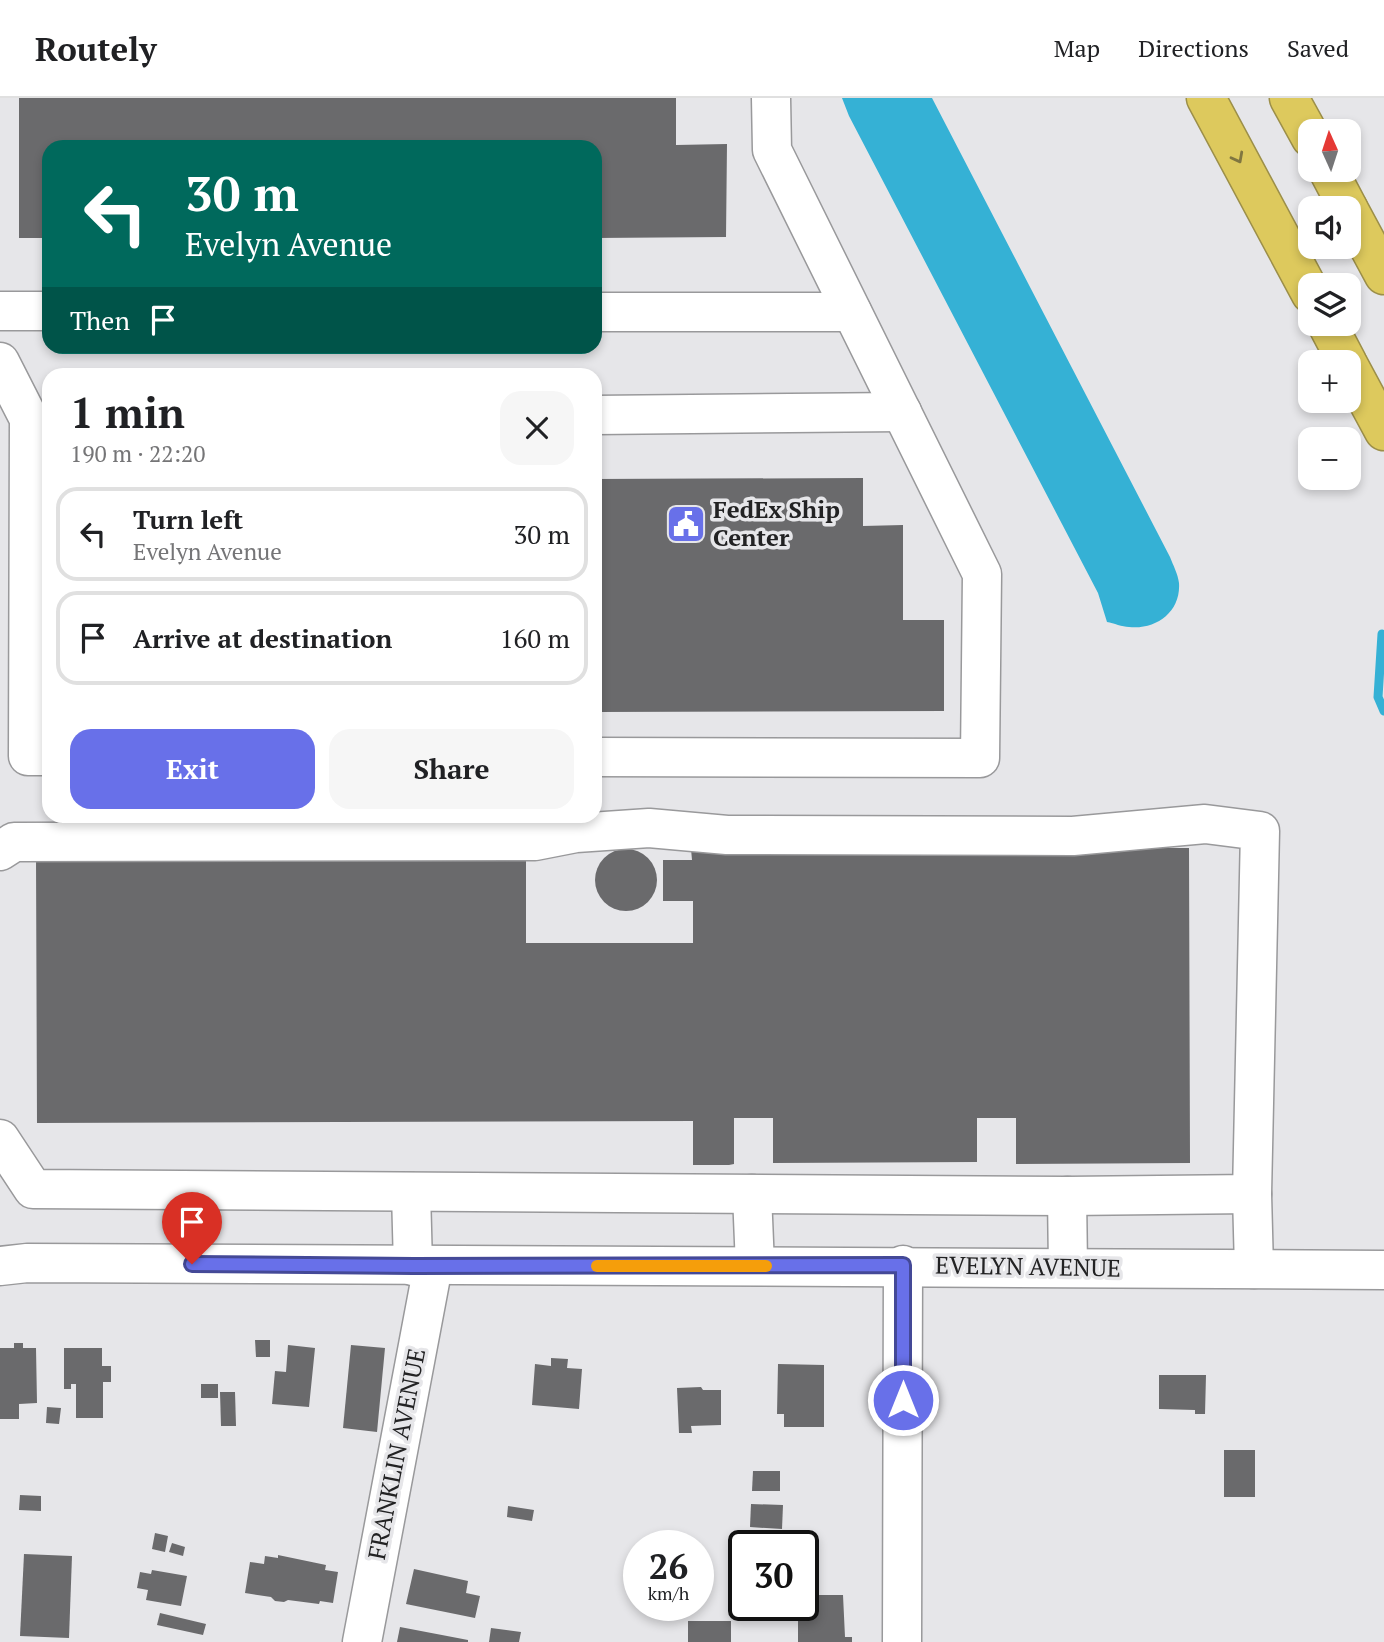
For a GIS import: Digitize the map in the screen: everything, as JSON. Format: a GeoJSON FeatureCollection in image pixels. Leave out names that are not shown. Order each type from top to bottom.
{"type":"FeatureCollection","features":[{"type":"Feature","properties":{"kind":"highway"},"geometry":{"type":"LineString","coordinates":[[1206,98],[1300,273]]}},
{"type":"Feature","properties":{"kind":"highway"},"geometry":{"type":"LineString","coordinates":[[1289,98],[1301,119]]}},
{"type":"Feature","properties":{"kind":"highway"},"geometry":{"type":"LineString","coordinates":[[1361,232],[1384,275]]}},
{"type":"Feature","properties":{"kind":"highway"},"geometry":{"type":"LineString","coordinates":[[1361,388],[1384,431]]}},
{"type":"Feature","properties":{"kind":"street"},"geometry":{"type":"LineString","coordinates":[[602,757],[981,758],[982,574],[772,150],[771,98]]}},
{"type":"Feature","properties":{"kind":"street"},"geometry":{"type":"LineString","coordinates":[[0,311],[42,311]]}},
{"type":"Feature","properties":{"kind":"street"},"geometry":{"type":"LineString","coordinates":[[602,312],[852,312]]}},
{"type":"Feature","properties":{"kind":"street"},"geometry":{"type":"LineString","coordinates":[[0,362],[39,419],[28,755],[42,756]]}},
{"type":"Feature","properties":{"kind":"street"},"geometry":{"type":"LineString","coordinates":[[602,415],[902,412]]}},
{"type":"Feature","properties":{"kind":"street"},"geometry":{"type":"LineString","coordinates":[[0,851],[14,842],[535,841],[576,833],[649,828],[741,835],[1073,836],[1205,824],[1260,831],[1252,1194],[1254,1269]]}},
{"type":"Feature","properties":{"kind":"street"},"geometry":{"type":"LineString","coordinates":[[0,1139],[33,1189],[1067,1196],[1252,1194]]}},
{"type":"Feature","properties":{"kind":"street","name":"FRANKLIN AVENUE"},"geometry":{"type":"LineString","coordinates":[[362,1642],[423,1266],[411,1192]]}},
{"type":"Feature","properties":{"kind":"street"},"geometry":{"type":"LineString","coordinates":[[752,1194],[755,1266]]}},
{"type":"Feature","properties":{"kind":"street"},"geometry":{"type":"LineString","coordinates":[[1067,1196],[1069,1267]]}},
{"type":"Feature","properties":{"kind":"street","name":"EVELYN AVENUE"},"geometry":{"type":"LineString","coordinates":[[0,1266],[27,1263],[903,1265],[1384,1270]]}},
{"type":"Feature","properties":{"kind":"street"},"geometry":{"type":"LineString","coordinates":[[902,1642],[903,1265]]}},
{"type":"Feature","properties":{"kind":"water"},"geometry":{"type":"Polygon","coordinates":[[[842,98],[932,98],[1170,557],[1179,583],[1179,593],[1171,610],[1157,622],[1126,627],[1107,622],[1098,593],[842,98]]]}},
{"type":"Feature","properties":{"kind":"building"},"geometry":{"type":"Polygon","coordinates":[[[19,98],[676,98],[676,145],[727,144],[726,237],[602,238],[602,140],[42,140],[42,238],[19,238],[19,98]]]}},
{"type":"Feature","properties":{"kind":"building"},"geometry":{"type":"Polygon","coordinates":[[[863,478],[863,526],[903,525],[903,620],[944,620],[944,711],[602,712],[602,479],[863,478]]]}},
{"type":"Feature","properties":{"kind":"building"},"geometry":{"type":"Polygon","coordinates":[[[1189,848],[1190,1163],[1016,1164],[1016,1118],[977,1118],[977,1162],[773,1163],[773,1118],[734,1118],[734,1164],[729,1165],[693,1165],[693,1121],[37,1123],[36,856],[526,855],[526,943],[693,943],[693,901],[663,901],[663,860],[692,860],[691,849],[1189,848]]]}},
{"type":"Feature","properties":{"kind":"building"},"geometry":{"type":"Polygon","coordinates":[[[620,849],[632,849],[648,858],[655,868],[655,892],[648,902],[632,911],[620,911],[609,906],[600,897],[595,886],[595,874],[600,863],[609,854],[620,849]]]}},
{"type":"Feature","properties":{"kind":"building"},"geometry":{"type":"Polygon","coordinates":[[[255,1340],[270,1340],[270,1357],[256,1357],[255,1340]]]}},
{"type":"Feature","properties":{"kind":"building"},"geometry":{"type":"Polygon","coordinates":[[[14,1343],[23,1343],[23,1348],[36,1348],[37,1403],[19,1404],[19,1419],[0,1419],[0,1348],[14,1348],[14,1343]]]}},
{"type":"Feature","properties":{"kind":"building"},"geometry":{"type":"Polygon","coordinates":[[[288,1345],[315,1348],[309,1407],[272,1404],[275,1371],[286,1372],[288,1345]]]}},
{"type":"Feature","properties":{"kind":"building"},"geometry":{"type":"Polygon","coordinates":[[[351,1345],[385,1348],[377,1432],[343,1428],[351,1345]]]}},
{"type":"Feature","properties":{"kind":"building"},"geometry":{"type":"Polygon","coordinates":[[[64,1348],[102,1348],[102,1366],[111,1366],[111,1382],[103,1382],[103,1418],[76,1418],[76,1384],[71,1384],[71,1389],[64,1389],[64,1348]]]}},
{"type":"Feature","properties":{"kind":"building"},"geometry":{"type":"Polygon","coordinates":[[[551,1358],[568,1359],[567,1368],[582,1369],[579,1409],[532,1405],[535,1364],[551,1366],[551,1358]]]}},
{"type":"Feature","properties":{"kind":"building"},"geometry":{"type":"Polygon","coordinates":[[[778,1364],[824,1365],[824,1427],[784,1427],[784,1414],[777,1414],[778,1364]]]}},
{"type":"Feature","properties":{"kind":"building"},"geometry":{"type":"Polygon","coordinates":[[[1159,1375],[1206,1375],[1205,1414],[1195,1414],[1195,1410],[1159,1409],[1159,1375]]]}},
{"type":"Feature","properties":{"kind":"building"},"geometry":{"type":"Polygon","coordinates":[[[201,1384],[218,1384],[218,1398],[201,1398],[201,1384]]]}},
{"type":"Feature","properties":{"kind":"building"},"geometry":{"type":"Polygon","coordinates":[[[701,1387],[703,1390],[721,1390],[721,1425],[691,1426],[692,1433],[679,1433],[677,1388],[701,1387]]]}},
{"type":"Feature","properties":{"kind":"building"},"geometry":{"type":"Polygon","coordinates":[[[220,1392],[235,1392],[236,1426],[221,1426],[220,1392]]]}},
{"type":"Feature","properties":{"kind":"building"},"geometry":{"type":"Polygon","coordinates":[[[47,1407],[61,1408],[59,1424],[46,1423],[47,1407]]]}},
{"type":"Feature","properties":{"kind":"building"},"geometry":{"type":"Polygon","coordinates":[[[1224,1450],[1255,1450],[1255,1497],[1224,1497],[1224,1450]]]}},
{"type":"Feature","properties":{"kind":"building"},"geometry":{"type":"Polygon","coordinates":[[[753,1471],[780,1471],[780,1491],[752,1491],[753,1471]]]}},
{"type":"Feature","properties":{"kind":"building"},"geometry":{"type":"Polygon","coordinates":[[[20,1495],[41,1496],[41,1511],[19,1510],[20,1495]]]}},
{"type":"Feature","properties":{"kind":"building"},"geometry":{"type":"Polygon","coordinates":[[[751,1504],[783,1505],[782,1529],[750,1527],[751,1504]]]}},
{"type":"Feature","properties":{"kind":"building"},"geometry":{"type":"Polygon","coordinates":[[[508,1506],[534,1510],[532,1521],[507,1517],[508,1506]]]}},
{"type":"Feature","properties":{"kind":"building"},"geometry":{"type":"Polygon","coordinates":[[[155,1533],[168,1536],[165,1552],[152,1549],[155,1533]]]}},
{"type":"Feature","properties":{"kind":"building"},"geometry":{"type":"Polygon","coordinates":[[[172,1543],[185,1547],[183,1556],[169,1552],[172,1543]]]}},
{"type":"Feature","properties":{"kind":"building"},"geometry":{"type":"Polygon","coordinates":[[[24,1554],[72,1556],[69,1638],[20,1636],[24,1554]]]}},
{"type":"Feature","properties":{"kind":"building"},"geometry":{"type":"Polygon","coordinates":[[[278,1555],[326,1565],[325,1570],[338,1572],[333,1603],[275,1601],[271,1597],[245,1593],[250,1562],[264,1564],[265,1556],[278,1558],[278,1555]]]}},
{"type":"Feature","properties":{"kind":"building"},"geometry":{"type":"Polygon","coordinates":[[[414,1569],[468,1581],[466,1593],[480,1596],[475,1618],[406,1604],[414,1569]]]}},
{"type":"Feature","properties":{"kind":"building"},"geometry":{"type":"Polygon","coordinates":[[[152,1570],[187,1576],[181,1606],[146,1600],[148,1590],[137,1588],[140,1572],[151,1574],[152,1570]]]}},
{"type":"Feature","properties":{"kind":"building"},"geometry":{"type":"Polygon","coordinates":[[[819,1595],[843,1595],[845,1637],[852,1637],[852,1642],[798,1642],[798,1621],[819,1621],[819,1595]]]}},
{"type":"Feature","properties":{"kind":"building"},"geometry":{"type":"Polygon","coordinates":[[[160,1613],[206,1624],[203,1635],[157,1625],[160,1613]]]}},
{"type":"Feature","properties":{"kind":"building"},"geometry":{"type":"Polygon","coordinates":[[[688,1621],[731,1621],[731,1642],[688,1642],[688,1621]]]}},
{"type":"Feature","properties":{"kind":"building"},"geometry":{"type":"Polygon","coordinates":[[[400,1627],[468,1640],[468,1642],[397,1642],[400,1627]]]}},
{"type":"Feature","properties":{"kind":"building"},"geometry":{"type":"Polygon","coordinates":[[[491,1628],[521,1632],[519,1642],[489,1642],[491,1628]]]}},
{"type":"Feature","properties":{"kind":"waterway"},"geometry":{"type":"LineString","coordinates":[[1382,634],[1378,697],[1384,711]]}},
{"type":"Feature","properties":{"kind":"slow traffic"},"geometry":{"type":"LineString","coordinates":[[597,1266],[766,1266]]}},
{"type":"Feature","properties":{"kind":"place","name":"FedEx Ship Center"},"geometry":{"type":"Point","coordinates":[686,524]}},
{"type":"Feature","properties":{"kind":"route"},"geometry":{"type":"LineString","coordinates":[[192,1264],[903,1265],[903,1400]]}}]}
